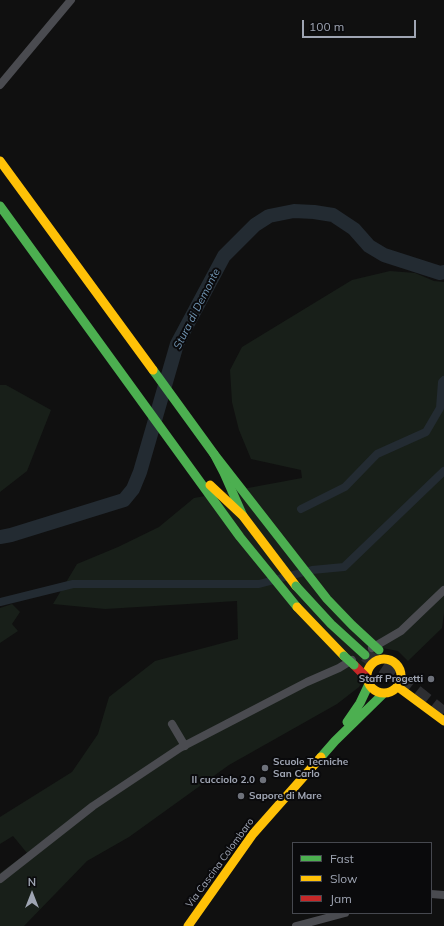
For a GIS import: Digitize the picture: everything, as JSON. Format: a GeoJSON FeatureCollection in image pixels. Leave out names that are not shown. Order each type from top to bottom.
{"type":"FeatureCollection","features":[{"type":"Feature","properties":{"kind":"main road"},"geometry":{"type":"LineString","coordinates":[[0,161],[214,454],[236,480],[309,578],[350,624],[379,650],[385,659]]}},
{"type":"Feature","properties":{"kind":"main road"},"geometry":{"type":"LineString","coordinates":[[0,206],[223,514],[286,595],[316,629],[354,665],[375,690],[383,694],[389,693],[398,687],[401,682],[401,671],[395,662],[385,659],[377,660],[368,671],[368,681]]}},
{"type":"Feature","properties":{"kind":"main road"},"geometry":{"type":"LineString","coordinates":[[214,454],[243,516]]}},
{"type":"Feature","properties":{"kind":"main road"},"geometry":{"type":"LineString","coordinates":[[186,461],[243,516],[309,601],[331,624],[365,655]]}},
{"type":"Feature","properties":{"kind":"main road","name":"Via Cascina Colombaro"},"geometry":{"type":"LineString","coordinates":[[335,741],[360,703],[368,681]]}},
{"type":"Feature","properties":{"kind":"main road"},"geometry":{"type":"LineString","coordinates":[[398,687],[444,721]]}},
{"type":"Feature","properties":{"kind":"main road","name":"Via Cascina Colombaro"},"geometry":{"type":"LineString","coordinates":[[188,926],[253,834],[335,741],[383,694]]}},
{"type":"Feature","properties":{"kind":"street"},"geometry":{"type":"LineString","coordinates":[[0,85],[71,0]]}},
{"type":"Feature","properties":{"kind":"street"},"geometry":{"type":"LineString","coordinates":[[0,879],[93,806],[180,748],[183,742],[345,665],[401,631],[444,590]]}},
{"type":"Feature","properties":{"kind":"street"},"geometry":{"type":"LineString","coordinates":[[172,724],[183,742]]}},
{"type":"Feature","properties":{"kind":"street"},"geometry":{"type":"LineString","coordinates":[[432,894],[444,895]]}},
{"type":"Feature","properties":{"kind":"street"},"geometry":{"type":"LineString","coordinates":[[296,926],[341,914]]}},
{"type":"Feature","properties":{"kind":"shaded area"},"geometry":{"type":"Polygon","coordinates":[[[390,271],[415,273],[434,281],[444,282],[444,613],[442,628],[408,661],[398,651],[382,648],[359,687],[337,704],[229,765],[129,837],[87,861],[24,926],[0,926],[0,873],[27,853],[13,836],[0,844],[0,817],[72,772],[98,734],[109,697],[155,661],[238,639],[237,601],[105,609],[53,604],[77,564],[118,547],[159,527],[194,498],[302,478],[301,470],[251,459],[239,430],[232,402],[230,370],[242,347],[352,280],[390,271]]]}},
{"type":"Feature","properties":{"kind":"shaded area"},"geometry":{"type":"Polygon","coordinates":[[[0,385],[6,385],[51,410],[27,471],[0,492],[0,385]]]}},
{"type":"Feature","properties":{"kind":"shaded area"},"geometry":{"type":"Polygon","coordinates":[[[12,604],[20,612],[12,624],[18,631],[0,643],[0,608],[12,604]]]}},
{"type":"Feature","properties":{"kind":"waterway","name":"Stura di Demonte"},"geometry":{"type":"LineString","coordinates":[[0,537],[11,535],[124,500],[133,489],[140,472],[177,344],[224,256],[255,225],[269,216],[294,211],[333,215],[354,229],[369,246],[384,255],[440,273],[444,272]]}},
{"type":"Feature","properties":{"kind":"waterway"},"geometry":{"type":"LineString","coordinates":[[301,509],[345,487],[377,454],[426,432],[440,408],[442,382],[444,380]]}},
{"type":"Feature","properties":{"kind":"waterway"},"geometry":{"type":"LineString","coordinates":[[0,602],[73,584],[259,584],[312,570],[344,567],[444,471]]}},
{"type":"Feature","properties":{"kind":"tunnel"},"geometry":{"type":"LineString","coordinates":[[365,655],[394,674],[444,714]]}},
{"type":"Feature","properties":{"kind":"traffic: fast"},"geometry":{"type":"LineString","coordinates":[[0,206],[240,537],[297,607]]}},
{"type":"Feature","properties":{"kind":"traffic: fast"},"geometry":{"type":"LineString","coordinates":[[153,370],[214,454],[243,516]]}},
{"type":"Feature","properties":{"kind":"traffic: fast"},"geometry":{"type":"LineString","coordinates":[[214,454],[327,599],[379,650]]}},
{"type":"Feature","properties":{"kind":"traffic: fast"},"geometry":{"type":"LineString","coordinates":[[296,586],[331,624],[365,655]]}},
{"type":"Feature","properties":{"kind":"traffic: fast"},"geometry":{"type":"LineString","coordinates":[[344,656],[354,665]]}},
{"type":"Feature","properties":{"kind":"traffic: fast"},"geometry":{"type":"LineString","coordinates":[[347,722],[360,703],[369,684]]}},
{"type":"Feature","properties":{"kind":"traffic: fast"},"geometry":{"type":"LineString","coordinates":[[321,757],[335,741],[383,694]]}},
{"type":"Feature","properties":{"kind":"traffic: slow"},"geometry":{"type":"LineString","coordinates":[[0,161],[153,370]]}},
{"type":"Feature","properties":{"kind":"traffic: slow"},"geometry":{"type":"LineString","coordinates":[[210,485],[243,516],[296,586]]}},
{"type":"Feature","properties":{"kind":"traffic: slow"},"geometry":{"type":"LineString","coordinates":[[297,607],[344,656]]}},
{"type":"Feature","properties":{"kind":"traffic: slow"},"geometry":{"type":"LineString","coordinates":[[387,659],[396,664],[400,669],[401,676],[400,683],[396,688],[391,692],[381,693],[377,692],[368,683],[367,673],[368,669],[377,660],[387,659]]}},
{"type":"Feature","properties":{"kind":"traffic: slow"},"geometry":{"type":"LineString","coordinates":[[398,687],[444,721]]}},
{"type":"Feature","properties":{"kind":"traffic: slow"},"geometry":{"type":"LineString","coordinates":[[188,926],[253,834],[321,757]]}},
{"type":"Feature","properties":{"kind":"traffic: jam"},"geometry":{"type":"LineString","coordinates":[[354,665],[367,678]]}},
{"type":"Feature","properties":{"kind":"place","name":"Staff Progetti"},"geometry":{"type":"Point","coordinates":[431,679]}},
{"type":"Feature","properties":{"kind":"place","name":"Scuole Tecniche San Carlo"},"geometry":{"type":"Point","coordinates":[265,768]}},
{"type":"Feature","properties":{"kind":"place","name":"Il cucciolo 2.0"},"geometry":{"type":"Point","coordinates":[263,780]}},
{"type":"Feature","properties":{"kind":"place","name":"Sapore di Mare"},"geometry":{"type":"Point","coordinates":[241,796]}}]}
